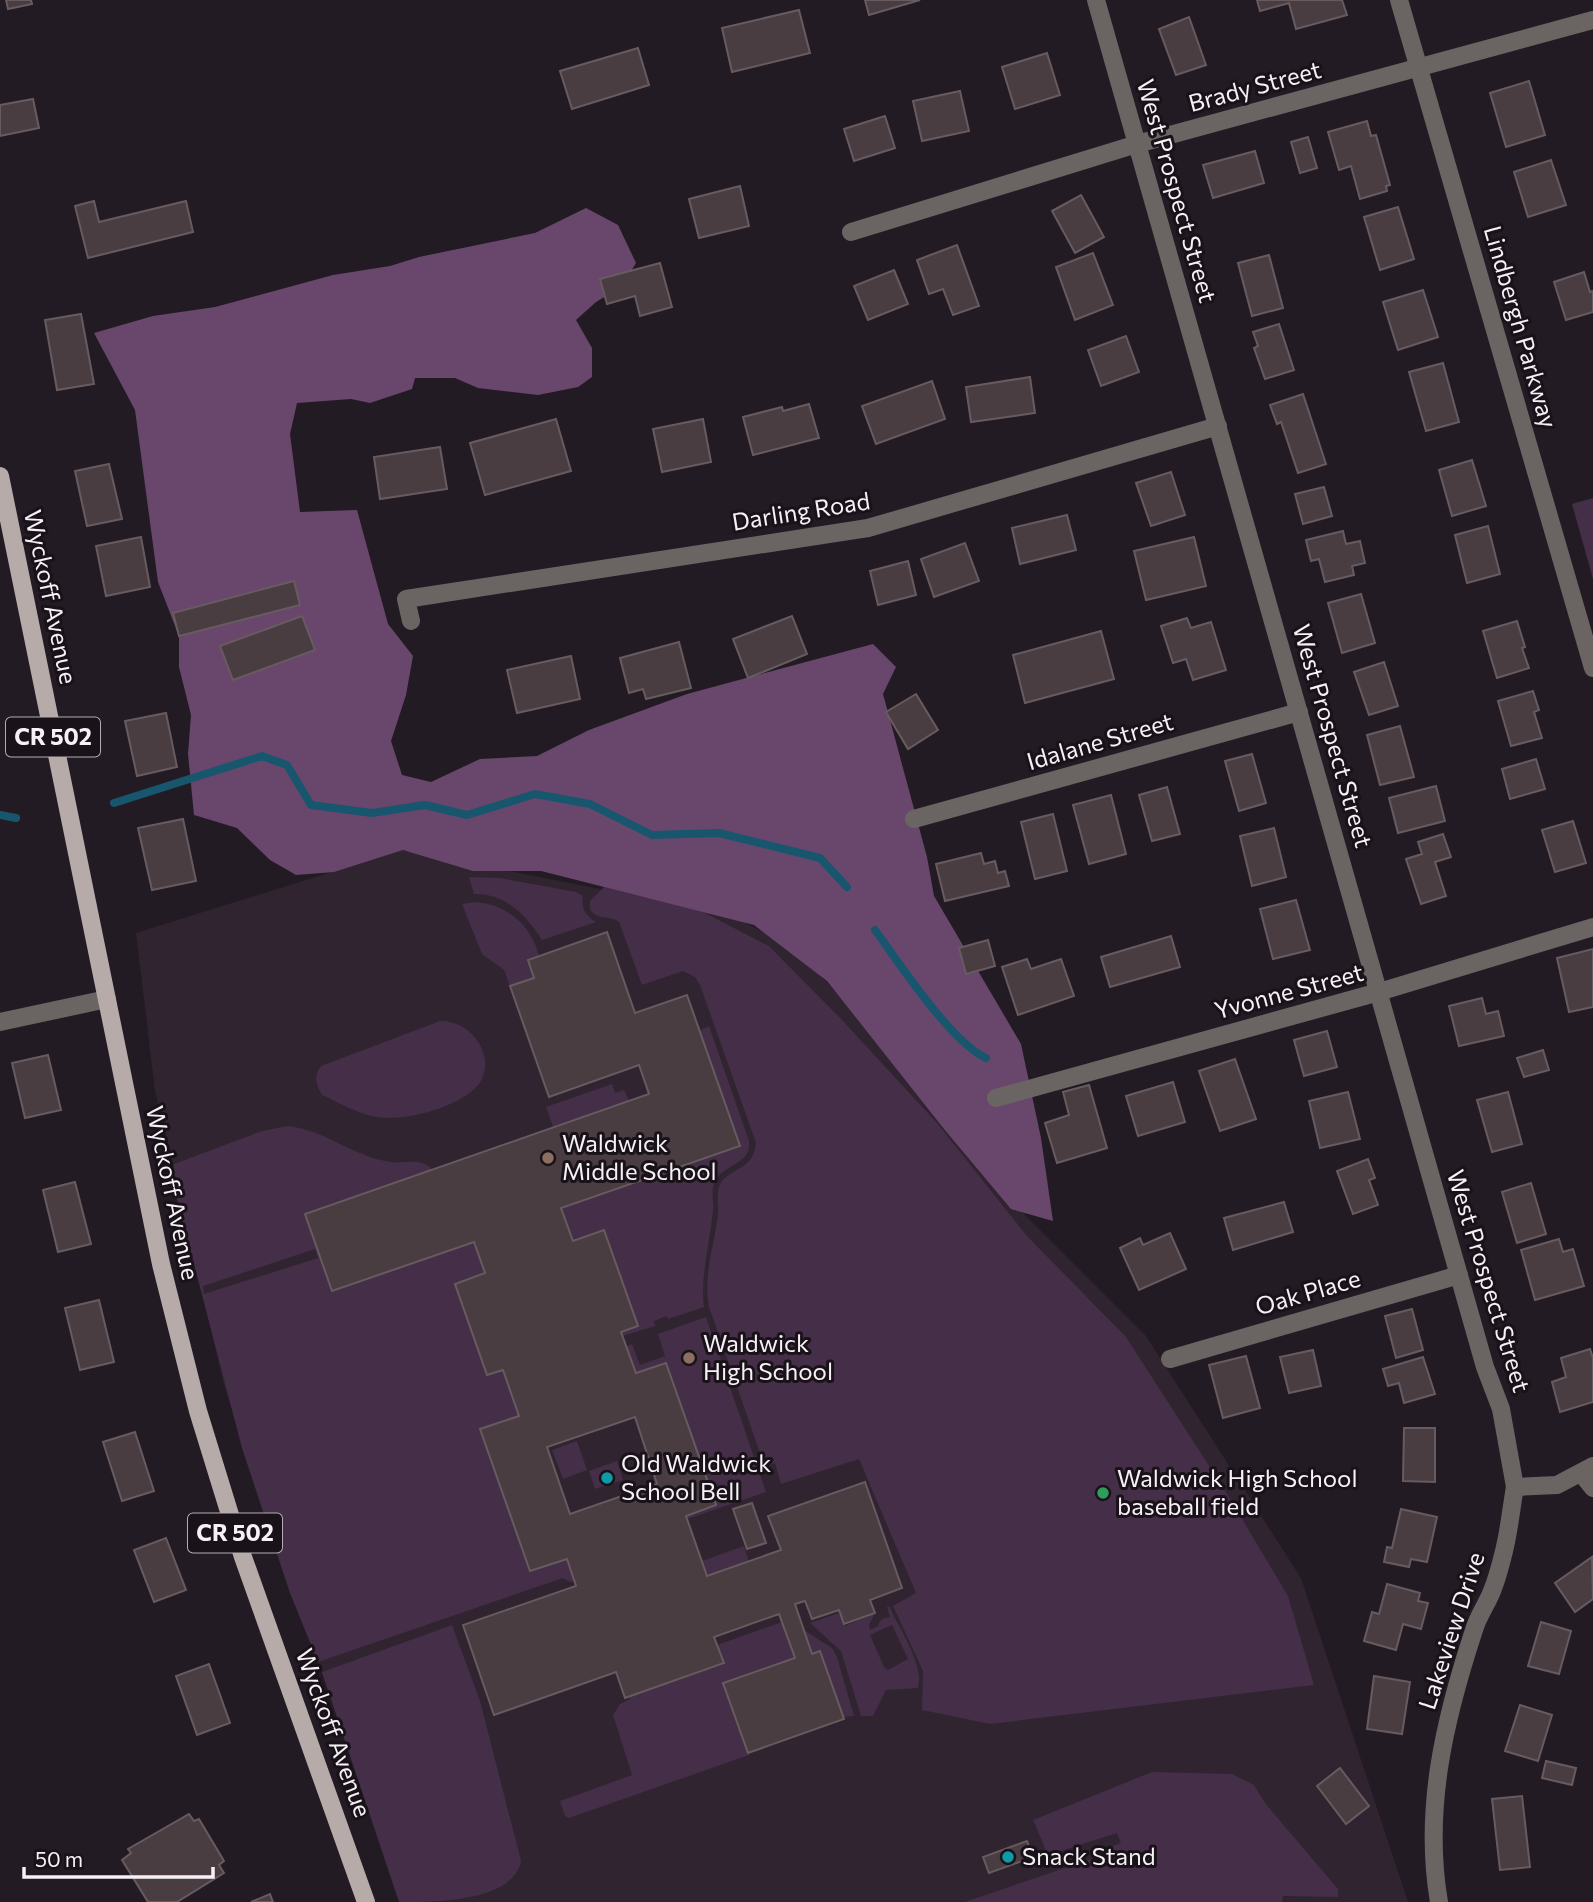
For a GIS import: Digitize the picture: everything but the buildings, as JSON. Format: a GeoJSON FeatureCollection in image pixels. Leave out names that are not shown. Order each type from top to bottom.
{"type":"FeatureCollection","features":[{"type":"Feature","properties":{"kind":"main road","name":"Wyckoff Avenue"},"geometry":{"type":"LineString","coordinates":[[0,476],[161,1264],[198,1411],[243,1557],[366,1902]]}},
{"type":"Feature","properties":{"kind":"street","name":"West Prospect Street"},"geometry":{"type":"LineString","coordinates":[[1096,0],[1485,1367],[1501,1409],[1515,1487]]}},
{"type":"Feature","properties":{"kind":"street","name":"Lindbergh Parkway"},"geometry":{"type":"LineString","coordinates":[[1399,0],[1593,668]]}},
{"type":"Feature","properties":{"kind":"street","name":"Brady Street"},"geometry":{"type":"LineString","coordinates":[[851,232],[1137,144],[1593,20]]}},
{"type":"Feature","properties":{"kind":"street","name":"Darling Road"},"geometry":{"type":"LineString","coordinates":[[411,621],[406,599],[868,528],[1218,426]]}},
{"type":"Feature","properties":{"kind":"street","name":"Idalane Street"},"geometry":{"type":"LineString","coordinates":[[914,819],[1299,712]]}},
{"type":"Feature","properties":{"kind":"street","name":"Yvonne Street"},"geometry":{"type":"LineString","coordinates":[[996,1098],[1379,992],[1593,927]]}},
{"type":"Feature","properties":{"kind":"street"},"geometry":{"type":"LineString","coordinates":[[0,1022],[107,999]]}},
{"type":"Feature","properties":{"kind":"street","name":"Oak Place"},"geometry":{"type":"LineString","coordinates":[[1170,1359],[1460,1275]]}},
{"type":"Feature","properties":{"kind":"street"},"geometry":{"type":"LineString","coordinates":[[1515,1487],[1558,1485],[1587,1469],[1593,1488]]}},
{"type":"Feature","properties":{"kind":"street","name":"Lakeview Drive"},"geometry":{"type":"LineString","coordinates":[[1439,1902],[1433,1825],[1437,1772],[1475,1626],[1492,1590],[1504,1552],[1515,1487]]}},
{"type":"Feature","properties":{"kind":"shaded area"},"geometry":{"type":"Polygon","coordinates":[[[586,208],[618,225],[636,263],[622,286],[596,302],[576,320],[592,348],[592,377],[578,387],[538,395],[478,388],[455,378],[415,378],[412,389],[370,403],[351,399],[297,403],[290,434],[300,512],[357,510],[388,624],[413,656],[406,695],[391,741],[402,775],[431,782],[480,759],[537,756],[589,730],[687,694],[873,644],[896,667],[883,694],[927,857],[934,896],[1021,1044],[1041,1138],[1053,1221],[1011,1209],[827,981],[754,925],[541,871],[473,871],[403,850],[334,872],[296,875],[270,860],[237,828],[194,815],[188,754],[191,715],[179,667],[179,636],[158,582],[135,410],[94,333],[153,316],[215,307],[333,275],[390,266],[419,257],[535,233],[586,208]]]}},
{"type":"Feature","properties":{"kind":"shaded area"},"geometry":{"type":"Polygon","coordinates":[[[1593,498],[1593,579],[1572,504],[1593,498]]]}},
{"type":"Feature","properties":{"kind":"shaded area","name":"Waldwick High School"},"geometry":{"type":"Polygon","coordinates":[[[402,850],[727,914],[782,941],[827,982],[921,1090],[1008,1198],[1146,1336],[1301,1578],[1408,1902],[400,1902],[318,1662],[273,1543],[223,1381],[155,1091],[136,933],[402,850]]]}},
{"type":"Feature","properties":{"kind":"shaded area"},"geometry":{"type":"Polygon","coordinates":[[[469,877],[500,878],[576,892],[583,896],[583,908],[596,922],[542,940],[514,907],[495,897],[474,894],[469,877]]]}},
{"type":"Feature","properties":{"kind":"shaded area"},"geometry":{"type":"Polygon","coordinates":[[[604,887],[701,911],[769,946],[937,1123],[1027,1236],[1126,1337],[1226,1492],[1288,1596],[1314,1685],[990,1724],[922,1710],[923,1671],[893,1606],[916,1593],[859,1459],[781,1484],[775,1463],[765,1467],[709,1307],[708,1295],[708,1272],[718,1215],[719,1187],[727,1176],[745,1165],[754,1152],[756,1143],[700,985],[695,977],[683,971],[642,985],[619,922],[598,916],[590,910],[590,901],[604,887]]]}},
{"type":"Feature","properties":{"kind":"shaded area"},"geometry":{"type":"Polygon","coordinates":[[[475,902],[497,907],[524,926],[536,945],[539,956],[528,960],[534,978],[510,986],[504,970],[482,954],[462,904],[475,902]]]}},
{"type":"Feature","properties":{"kind":"shaded area"},"geometry":{"type":"Polygon","coordinates":[[[440,1021],[451,1022],[470,1032],[482,1049],[485,1070],[481,1081],[462,1098],[434,1110],[389,1118],[363,1113],[322,1095],[316,1080],[321,1066],[440,1021]]]}},
{"type":"Feature","properties":{"kind":"shaded area"},"geometry":{"type":"Polygon","coordinates":[[[709,1026],[749,1141],[749,1149],[741,1160],[717,1177],[714,1184],[703,1283],[704,1307],[668,1319],[667,1316],[654,1321],[655,1326],[623,1336],[621,1332],[638,1325],[604,1230],[573,1241],[561,1208],[739,1146],[699,1031],[709,1026]]]}},
{"type":"Feature","properties":{"kind":"shaded area"},"geometry":{"type":"Polygon","coordinates":[[[612,1084],[615,1093],[624,1090],[629,1101],[553,1127],[546,1107],[612,1084]]]}},
{"type":"Feature","properties":{"kind":"shaded area"},"geometry":{"type":"Polygon","coordinates":[[[288,1126],[302,1128],[364,1155],[391,1162],[418,1162],[432,1170],[305,1214],[332,1291],[474,1242],[485,1273],[455,1284],[487,1375],[503,1370],[519,1416],[480,1430],[530,1571],[567,1559],[574,1581],[563,1578],[318,1662],[290,1593],[242,1448],[172,1180],[174,1164],[262,1131],[288,1126]],[[315,1249],[203,1286],[204,1294],[318,1258],[315,1249]]]}},
{"type":"Feature","properties":{"kind":"shaded area"},"geometry":{"type":"Polygon","coordinates":[[[706,1317],[766,1492],[687,1519],[686,1516],[716,1505],[666,1363],[636,1373],[627,1346],[632,1344],[640,1365],[665,1356],[658,1334],[706,1317]]]}},
{"type":"Feature","properties":{"kind":"shaded area"},"geometry":{"type":"Polygon","coordinates":[[[577,1441],[587,1470],[563,1479],[552,1450],[577,1441]]]}},
{"type":"Feature","properties":{"kind":"shaded area"},"geometry":{"type":"Polygon","coordinates":[[[617,1461],[623,1480],[595,1489],[589,1471],[617,1461]]]}},
{"type":"Feature","properties":{"kind":"shaded area"},"geometry":{"type":"Polygon","coordinates":[[[744,1546],[749,1562],[707,1576],[702,1561],[744,1546]]]}},
{"type":"Feature","properties":{"kind":"shaded area"},"geometry":{"type":"Polygon","coordinates":[[[889,1606],[915,1658],[918,1688],[886,1690],[873,1716],[861,1716],[841,1651],[810,1623],[839,1613],[845,1626],[875,1613],[869,1625],[870,1630],[878,1626],[882,1619],[890,1617],[889,1606]],[[892,1625],[870,1635],[884,1667],[888,1670],[908,1659],[892,1625]]]}},
{"type":"Feature","properties":{"kind":"shaded area"},"geometry":{"type":"Polygon","coordinates":[[[782,1622],[795,1658],[724,1683],[749,1755],[569,1818],[565,1816],[560,1801],[632,1775],[613,1715],[620,1704],[630,1699],[630,1696],[723,1664],[717,1645],[782,1622]]]}},
{"type":"Feature","properties":{"kind":"shaded area"},"geometry":{"type":"Polygon","coordinates":[[[452,1625],[480,1701],[521,1861],[515,1875],[504,1885],[489,1892],[452,1900],[399,1902],[322,1672],[452,1625]]]}},
{"type":"Feature","properties":{"kind":"shaded area"},"geometry":{"type":"Polygon","coordinates":[[[804,1630],[832,1648],[854,1716],[844,1717],[820,1651],[812,1654],[804,1630]]]}},
{"type":"Feature","properties":{"kind":"shaded area"},"geometry":{"type":"Polygon","coordinates":[[[1152,1772],[1232,1774],[1254,1785],[1265,1803],[1338,1889],[1338,1897],[1283,1896],[1282,1902],[965,1902],[1100,1856],[1099,1851],[1121,1843],[1117,1833],[1048,1855],[1033,1820],[1152,1772]]]}},
{"type":"Feature","properties":{"kind":"waterway"},"geometry":{"type":"LineString","coordinates":[[114,803],[262,756],[287,765],[311,805],[372,813],[425,805],[467,815],[535,794],[590,804],[652,835],[719,833],[820,858],[847,887]]}},
{"type":"Feature","properties":{"kind":"waterway"},"geometry":{"type":"LineString","coordinates":[[0,815],[16,818]]}},
{"type":"Feature","properties":{"kind":"waterway"},"geometry":{"type":"LineString","coordinates":[[875,930],[942,1019],[957,1036],[986,1058]]}},
{"type":"Feature","properties":{"kind":"place","name":"Waldwick Middle School"},"geometry":{"type":"Point","coordinates":[548,1158]}},
{"type":"Feature","properties":{"kind":"place","name":"Waldwick High School"},"geometry":{"type":"Point","coordinates":[689,1358]}},
{"type":"Feature","properties":{"kind":"place","name":"Old Waldwick School Bell"},"geometry":{"type":"Point","coordinates":[607,1478]}},
{"type":"Feature","properties":{"kind":"place","name":"Waldwick High School baseball field"},"geometry":{"type":"Point","coordinates":[1103,1493]}},
{"type":"Feature","properties":{"kind":"place","name":"Snack Stand"},"geometry":{"type":"Point","coordinates":[1008,1857]}}]}
